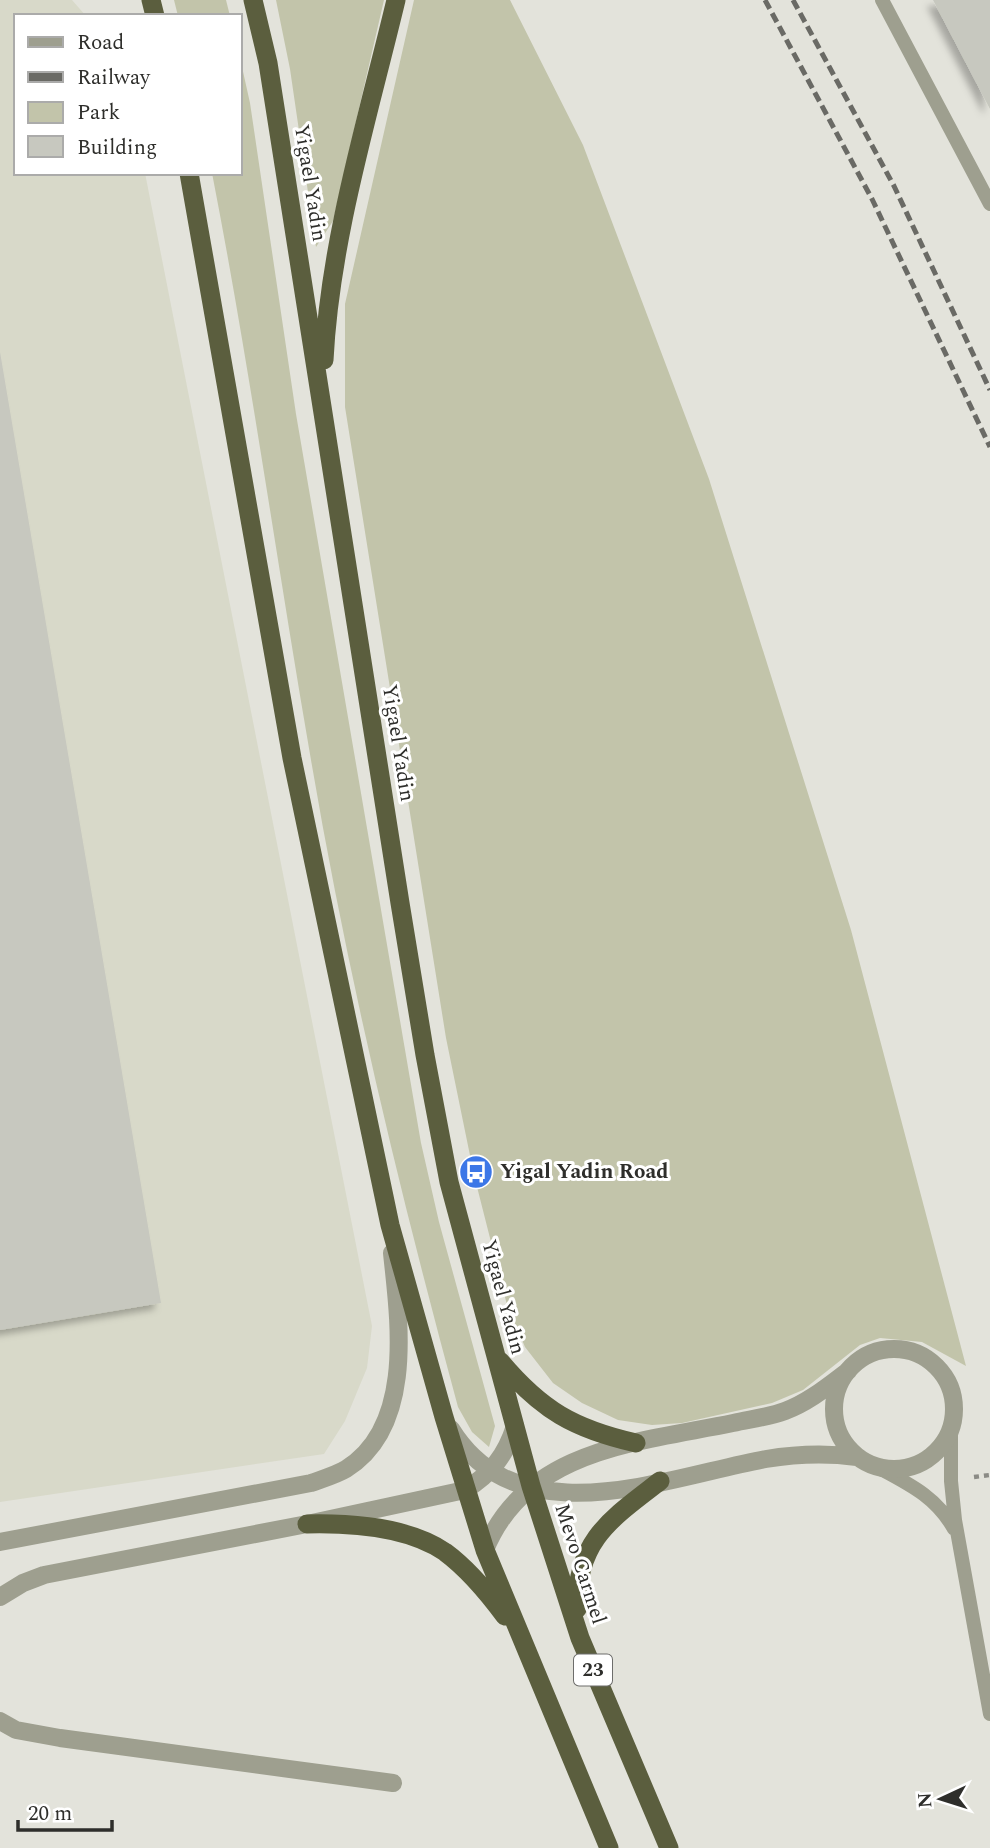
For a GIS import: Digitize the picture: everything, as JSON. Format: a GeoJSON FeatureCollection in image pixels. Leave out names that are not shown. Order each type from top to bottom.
{"type":"FeatureCollection","features":[{"type":"Feature","properties":{"kind":"highway","name":"Yigael Yadin"},"geometry":{"type":"LineString","coordinates":[[253,0],[268,63],[433,1104],[449,1182],[531,1486]]}},
{"type":"Feature","properties":{"kind":"highway"},"geometry":{"type":"LineString","coordinates":[[321,399],[326,324],[334,269],[396,0]]}},
{"type":"Feature","properties":{"kind":"highway"},"geometry":{"type":"LineString","coordinates":[[189,175],[292,758],[390,1225],[465,1490],[485,1550]]}},
{"type":"Feature","properties":{"kind":"highway"},"geometry":{"type":"LineString","coordinates":[[495,1355],[519,1384],[538,1401],[574,1424],[636,1443]]}},
{"type":"Feature","properties":{"kind":"highway"},"geometry":{"type":"LineString","coordinates":[[580,1638],[576,1584],[592,1541],[611,1519],[660,1481]]}},
{"type":"Feature","properties":{"kind":"highway","name":"Mevo Carmel"},"geometry":{"type":"LineString","coordinates":[[531,1486],[580,1638],[669,1848]]}},
{"type":"Feature","properties":{"kind":"highway"},"geometry":{"type":"LineString","coordinates":[[307,1524],[346,1523],[383,1529],[444,1551],[470,1575],[520,1636]]}},
{"type":"Feature","properties":{"kind":"highway","name":"23"},"geometry":{"type":"LineString","coordinates":[[485,1550],[610,1848]]}},
{"type":"Feature","properties":{"kind":"street"},"geometry":{"type":"LineString","coordinates":[[0,1542],[311,1483],[345,1470],[365,1453],[384,1424],[395,1388],[400,1353],[390,1225]]}},
{"type":"Feature","properties":{"kind":"street"},"geometry":{"type":"LineString","coordinates":[[444,1417],[475,1461],[490,1471],[531,1486],[588,1493],[615,1491],[769,1459],[834,1454],[857,1457],[881,1469],[899,1470],[916,1466],[931,1458],[943,1445],[951,1429],[954,1405],[948,1382],[942,1372],[924,1356],[901,1349],[878,1351],[856,1362],[812,1398],[784,1412],[606,1449],[581,1458],[557,1469],[531,1486],[491,1534],[485,1550]]}},
{"type":"Feature","properties":{"kind":"street"},"geometry":{"type":"LineString","coordinates":[[848,1371],[838,1389],[834,1410],[838,1431],[857,1457]]}},
{"type":"Feature","properties":{"kind":"street"},"geometry":{"type":"LineString","coordinates":[[0,1597],[44,1574],[307,1524],[465,1490],[503,1457],[514,1426]]}},
{"type":"Feature","properties":{"kind":"street"},"geometry":{"type":"LineString","coordinates":[[0,1721],[16,1730],[60,1738],[393,1783]]}},
{"type":"Feature","properties":{"kind":"lane"},"geometry":{"type":"LineString","coordinates":[[882,0],[990,204]]}},
{"type":"Feature","properties":{"kind":"lane"},"geometry":{"type":"LineString","coordinates":[[951,1429],[951,1480],[958,1540],[990,1714]]}},
{"type":"Feature","properties":{"kind":"lane"},"geometry":{"type":"LineString","coordinates":[[881,1469],[918,1488],[932,1499],[949,1521],[958,1540]]}},
{"type":"Feature","properties":{"kind":"path"},"geometry":{"type":"LineString","coordinates":[[970,1478],[990,1475]]}},
{"type":"Feature","properties":{"kind":"shaded area"},"geometry":{"type":"Polygon","coordinates":[[[0,0],[72,0],[84,14],[14,14],[14,175],[145,175],[372,1326],[367,1368],[345,1421],[324,1454],[0,1502],[0,0]]]}},
{"type":"Feature","properties":{"kind":"green space"},"geometry":{"type":"Polygon","coordinates":[[[174,0],[226,0],[230,14],[178,14],[174,0]]]}},
{"type":"Feature","properties":{"kind":"green space"},"geometry":{"type":"Polygon","coordinates":[[[276,0],[384,0],[333,221],[316,247],[290,69],[276,0]]]}},
{"type":"Feature","properties":{"kind":"green space"},"geometry":{"type":"Polygon","coordinates":[[[414,0],[510,0],[583,145],[709,479],[851,930],[966,1366],[922,1342],[880,1338],[860,1345],[803,1390],[772,1403],[682,1423],[652,1425],[618,1420],[582,1403],[553,1383],[525,1347],[507,1305],[474,1175],[446,1038],[345,407],[345,304],[414,0]]]}},
{"type":"Feature","properties":{"kind":"green space"},"geometry":{"type":"Polygon","coordinates":[[[242,67],[250,103],[296,414],[421,1143],[439,1222],[495,1426],[489,1447],[472,1432],[458,1407],[358,1004],[299,687],[239,319],[212,175],[242,175],[242,67]]]}},
{"type":"Feature","properties":{"kind":"building"},"geometry":{"type":"Polygon","coordinates":[[[933,0],[990,0],[990,109],[933,0]]]}},
{"type":"Feature","properties":{"kind":"building"},"geometry":{"type":"Polygon","coordinates":[[[0,352],[161,1303],[0,1330],[0,352]]]}},
{"type":"Feature","properties":{"kind":"railway"},"geometry":{"type":"LineString","coordinates":[[765,0],[872,199],[990,447]]}},
{"type":"Feature","properties":{"kind":"railway"},"geometry":{"type":"LineString","coordinates":[[793,0],[894,186],[990,390]]}},
{"type":"Feature","properties":{"kind":"place","name":"Yigal Yadin Road"},"geometry":{"type":"Point","coordinates":[476,1172]}}]}
